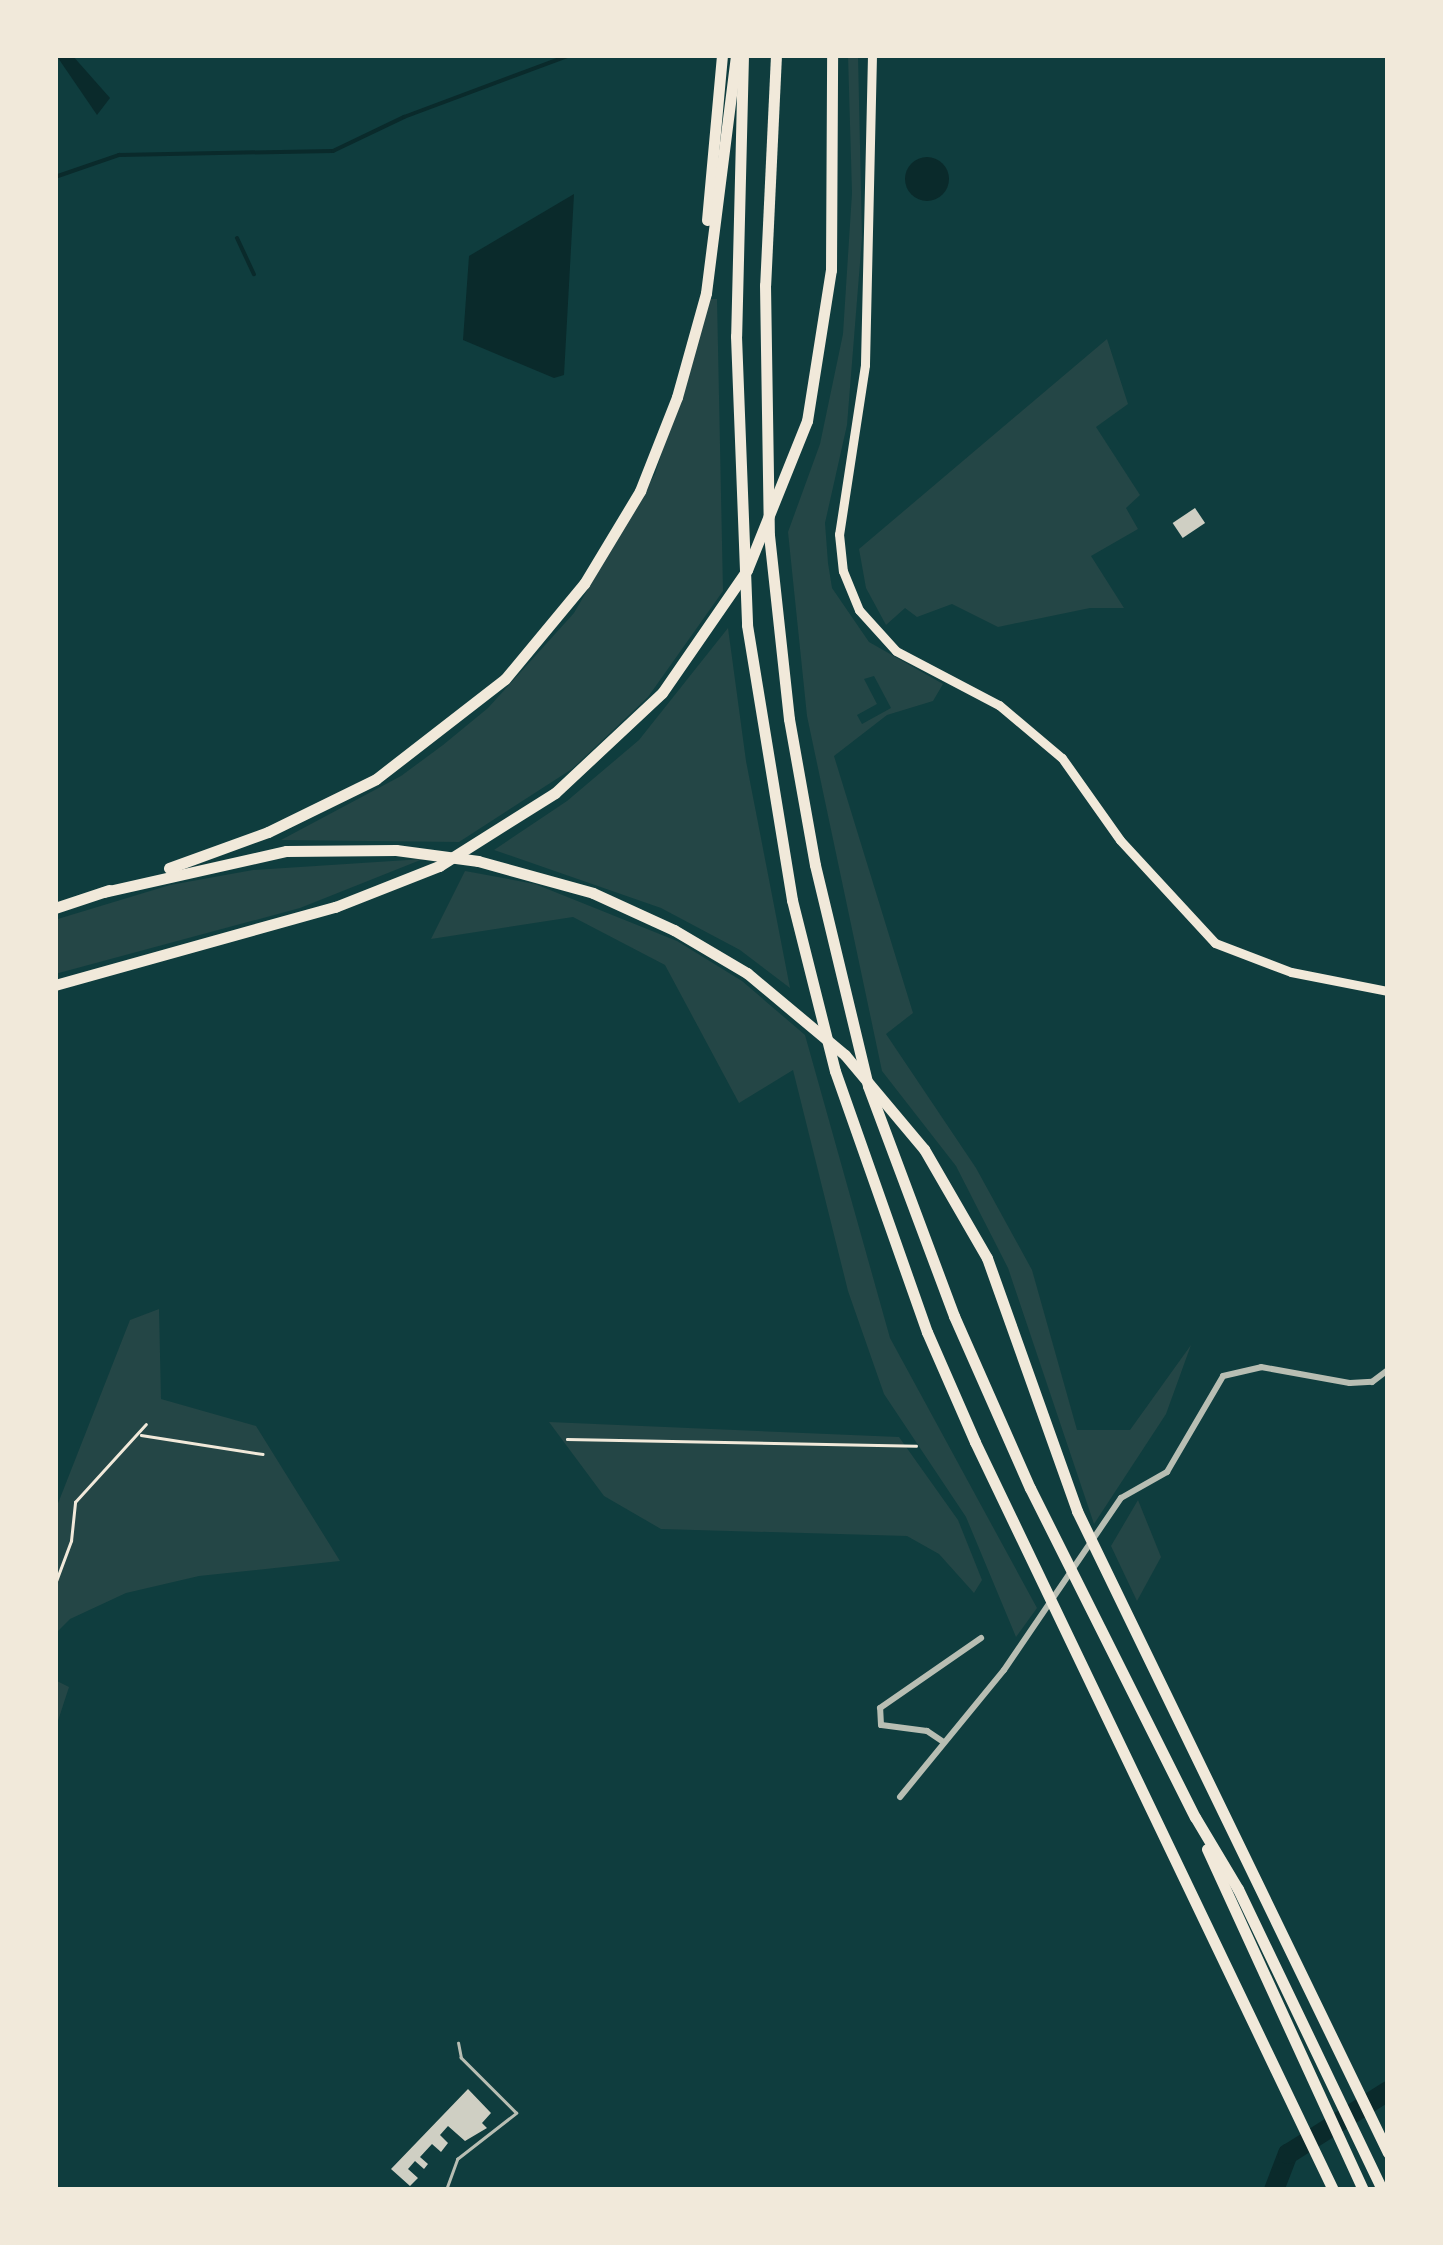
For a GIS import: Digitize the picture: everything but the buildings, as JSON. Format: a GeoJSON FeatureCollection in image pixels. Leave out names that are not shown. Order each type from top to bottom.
{"type":"FeatureCollection","features":[{"type":"Feature","properties":{"kind":"highway"},"geometry":{"type":"LineString","coordinates":[[695,334],[722,55]]}},
{"type":"Feature","properties":{"kind":"highway"},"geometry":{"type":"LineString","coordinates":[[55,908],[329,805],[442,734],[505,680],[584,584],[640,491],[695,334],[740,55]]}},
{"type":"Feature","properties":{"kind":"highway"},"geometry":{"type":"LineString","coordinates":[[740,55],[736,336],[747,625],[792,900],[830,1055],[867,1173],[975,1442],[1331,2184]]}},
{"type":"Feature","properties":{"kind":"highway"},"geometry":{"type":"LineString","coordinates":[[776,55],[765,286],[770,535],[789,718],[842,982],[868,1086],[954,1316],[1030,1488],[1195,1817],[1363,2190]]}},
{"type":"Feature","properties":{"kind":"highway"},"geometry":{"type":"LineString","coordinates":[[55,985],[335,907],[439,866],[475,847],[588,767],[688,661],[747,570],[799,448],[820,361],[831,270],[832,55]]}},
{"type":"Feature","properties":{"kind":"highway"},"geometry":{"type":"LineString","coordinates":[[104,892],[286,851],[446,854],[621,904],[746,973],[845,1055],[924,1149],[986,1258],[1064,1478],[1107,1578],[1387,2151]]}},
{"type":"Feature","properties":{"kind":"highway"},"geometry":{"type":"LineString","coordinates":[[1195,1817],[1238,1889],[1382,2190]]}},
{"type":"Feature","properties":{"kind":"main road"},"geometry":{"type":"LineString","coordinates":[[872,55],[865,364],[839,534],[843,570],[858,610],[896,652],[1000,704],[1062,758],[1120,840],[1215,943],[1290,972],[1388,990]]}},
{"type":"Feature","properties":{"kind":"street"},"geometry":{"type":"LineString","coordinates":[[900,1796],[1029,1634],[1121,1498],[1167,1472],[1223,1376],[1261,1367],[1350,1383],[1372,1382],[1388,1367],[1388,1330]]}},
{"type":"Feature","properties":{"kind":"street"},"geometry":{"type":"LineString","coordinates":[[942,1741],[928,1731],[881,1725],[880,1708],[982,1638]]}},
{"type":"Feature","properties":{"kind":"lane"},"geometry":{"type":"LineString","coordinates":[[446,2190],[457,2159],[516,2113],[461,2058],[458,2043]]}},
{"type":"Feature","properties":{"kind":"path"},"geometry":{"type":"LineString","coordinates":[[55,1584],[72,1542],[75,1502],[146,1424]]}},
{"type":"Feature","properties":{"kind":"path"},"geometry":{"type":"LineString","coordinates":[[140,1435],[263,1454]]}},
{"type":"Feature","properties":{"kind":"path"},"geometry":{"type":"LineString","coordinates":[[567,1439],[916,1446]]}},
{"type":"Feature","properties":{"kind":"shaded area"},"geometry":{"type":"Polygon","coordinates":[[[56,55],[72,55],[110,98],[97,115],[56,55]]]}},
{"type":"Feature","properties":{"kind":"shaded area"},"geometry":{"type":"Polygon","coordinates":[[[848,55],[858,55],[862,238],[847,425],[825,523],[828,563],[832,588],[869,642],[943,684],[933,701],[887,715],[834,756],[913,1013],[886,1034],[976,1168],[1032,1270],[1077,1430],[1130,1430],[1191,1345],[1166,1414],[1094,1524],[1008,1268],[956,1166],[882,1071],[807,716],[788,532],[820,444],[843,334],[852,193],[848,55]],[[874,676],[864,679],[877,704],[857,715],[862,724],[891,708],[874,676]]]}},
{"type":"Feature","properties":{"kind":"shaded area"},"geometry":{"type":"Polygon","coordinates":[[[927,157],[943,163],[949,179],[943,195],[927,201],[911,195],[905,179],[911,163],[927,157]]]}},
{"type":"Feature","properties":{"kind":"shaded area"},"geometry":{"type":"Polygon","coordinates":[[[574,194],[564,375],[554,378],[463,340],[469,256],[574,194]]]}},
{"type":"Feature","properties":{"kind":"shaded area"},"geometry":{"type":"Polygon","coordinates":[[[710,299],[717,299],[723,591],[648,697],[572,769],[459,842],[281,840],[401,776],[443,745],[488,708],[574,613],[655,474],[710,299]]]}},
{"type":"Feature","properties":{"kind":"shaded area"},"geometry":{"type":"Polygon","coordinates":[[[1107,339],[1128,404],[1096,427],[1140,495],[1126,508],[1138,529],[1091,556],[1124,608],[1090,608],[998,627],[952,604],[917,617],[905,608],[886,625],[866,588],[859,549],[1107,339]]]}},
{"type":"Feature","properties":{"kind":"shaded area"},"geometry":{"type":"Polygon","coordinates":[[[728,628],[746,761],[790,988],[740,950],[661,908],[494,850],[567,801],[639,740],[728,628]]]}},
{"type":"Feature","properties":{"kind":"shaded area"},"geometry":{"type":"Polygon","coordinates":[[[423,859],[300,908],[55,974],[55,920],[61,918],[170,885],[253,870],[423,859]]]}},
{"type":"Feature","properties":{"kind":"shaded area"},"geometry":{"type":"Polygon","coordinates":[[[465,871],[535,884],[677,941],[742,981],[805,1035],[890,1338],[1037,1608],[1016,1637],[966,1517],[884,1394],[848,1291],[793,1070],[739,1103],[665,965],[573,917],[431,939],[465,871]]]}},
{"type":"Feature","properties":{"kind":"shaded area"},"geometry":{"type":"Polygon","coordinates":[[[159,1309],[161,1399],[256,1426],[340,1561],[199,1576],[126,1593],[70,1619],[55,1634],[55,1511],[130,1320],[159,1309]]]}},
{"type":"Feature","properties":{"kind":"shaded area"},"geometry":{"type":"Polygon","coordinates":[[[549,1422],[899,1437],[958,1520],[982,1580],[974,1593],[939,1554],[907,1536],[661,1529],[604,1496],[549,1422]]]}},
{"type":"Feature","properties":{"kind":"shaded area"},"geometry":{"type":"Polygon","coordinates":[[[1138,1500],[1161,1557],[1137,1601],[1111,1546],[1138,1500]]]}},
{"type":"Feature","properties":{"kind":"shaded area"},"geometry":{"type":"Polygon","coordinates":[[[55,1680],[69,1687],[55,1730],[55,1680]]]}},
{"type":"Feature","properties":{"kind":"waterway"},"geometry":{"type":"LineString","coordinates":[[55,177],[119,155],[333,151],[404,117],[570,55]]}},
{"type":"Feature","properties":{"kind":"waterway"},"geometry":{"type":"LineString","coordinates":[[237,238],[254,274]]}},
{"type":"Feature","properties":{"kind":"waterway"},"geometry":{"type":"LineString","coordinates":[[1274,2190],[1288,2154],[1388,2091]]}}]}
